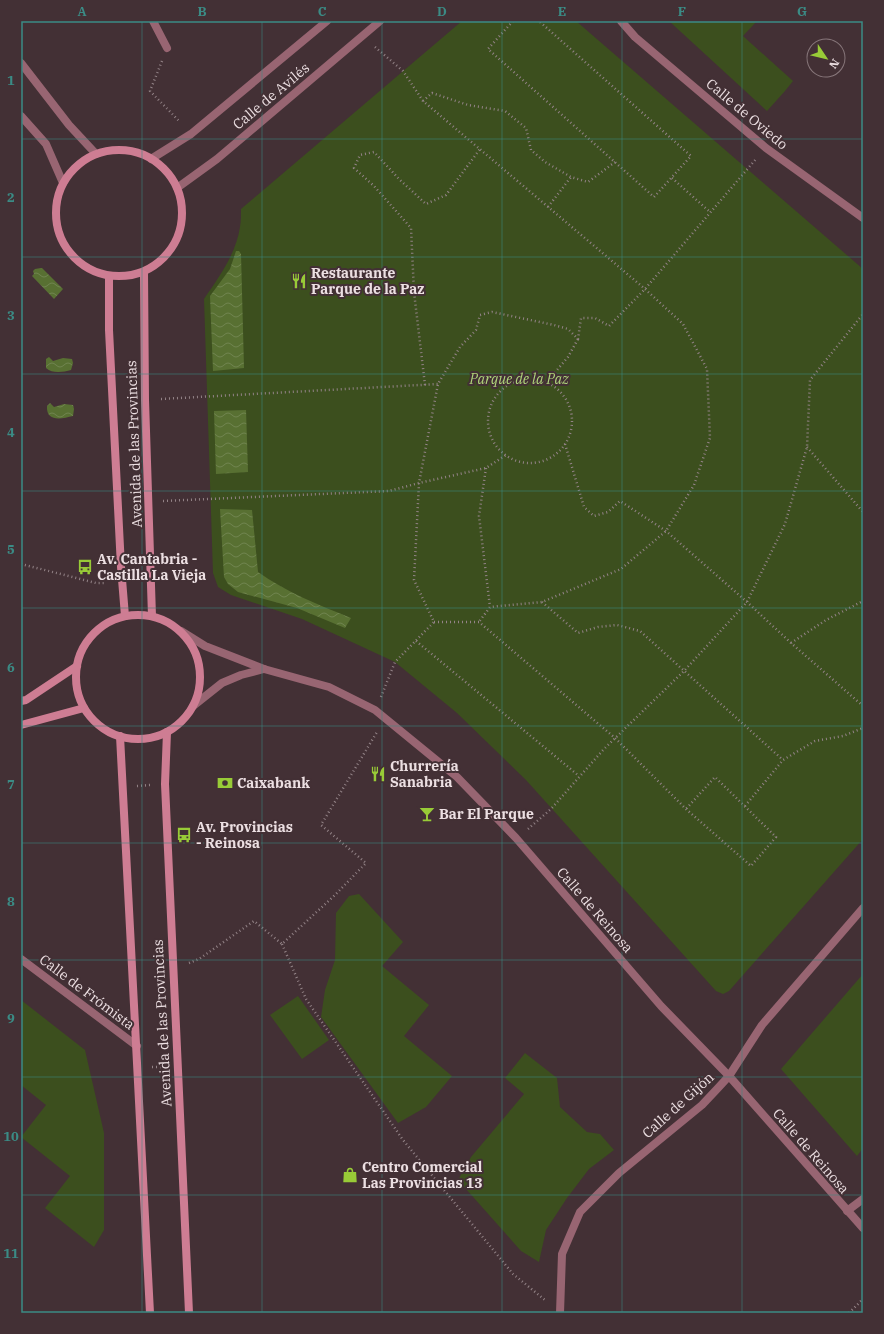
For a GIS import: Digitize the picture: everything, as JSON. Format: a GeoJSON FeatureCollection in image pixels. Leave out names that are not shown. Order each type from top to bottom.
{"type":"FeatureCollection","features":[{"type":"Feature","properties":{"kind":"main road"},"geometry":{"type":"LineString","coordinates":[[115,150],[134,152],[151,159],[166,171],[177,188],[182,207],[180,227],[173,245],[160,261],[144,272],[127,276],[109,276],[86,268],[68,252],[57,230],[55,206],[63,183],[72,170],[83,161],[96,154],[115,150]]}},
{"type":"Feature","properties":{"kind":"main road","name":"Avenida de las Provincias"},"geometry":{"type":"LineString","coordinates":[[144,272],[145,400],[152,616]]}},
{"type":"Feature","properties":{"kind":"main road","name":"Avenida de las Provincias"},"geometry":{"type":"LineString","coordinates":[[109,276],[110,338],[121,582],[124,616]]}},
{"type":"Feature","properties":{"kind":"main road"},"geometry":{"type":"LineString","coordinates":[[124,616],[152,616],[168,622],[181,631],[193,647],[199,666],[199,687],[193,706],[182,720],[167,732],[152,737],[136,739],[120,736],[100,725],[84,708],[77,688],[77,666],[83,649],[93,634],[108,623],[124,616]]}},
{"type":"Feature","properties":{"kind":"main road"},"geometry":{"type":"LineString","coordinates":[[21,701],[26,700],[77,666]]}},
{"type":"Feature","properties":{"kind":"main road"},"geometry":{"type":"LineString","coordinates":[[21,725],[84,708]]}},
{"type":"Feature","properties":{"kind":"main road","name":"Avenida de las Provincias"},"geometry":{"type":"LineString","coordinates":[[167,732],[164,784],[188,1313]]}},
{"type":"Feature","properties":{"kind":"main road","name":"Avenida de las Provincias"},"geometry":{"type":"LineString","coordinates":[[120,736],[150,1313]]}},
{"type":"Feature","properties":{"kind":"street"},"geometry":{"type":"LineString","coordinates":[[153,21],[167,48]]}},
{"type":"Feature","properties":{"kind":"street","name":"Calle de Avilés"},"geometry":{"type":"LineString","coordinates":[[151,159],[191,134],[327,21]]}},
{"type":"Feature","properties":{"kind":"street","name":"Calle de Avilés"},"geometry":{"type":"LineString","coordinates":[[177,188],[217,159],[380,21]]}},
{"type":"Feature","properties":{"kind":"street","name":"Calle de Oviedo"},"geometry":{"type":"LineString","coordinates":[[621,21],[635,37],[766,148],[863,218]]}},
{"type":"Feature","properties":{"kind":"street"},"geometry":{"type":"LineString","coordinates":[[21,63],[69,125],[96,154]]}},
{"type":"Feature","properties":{"kind":"street"},"geometry":{"type":"LineString","coordinates":[[21,116],[46,144],[63,183]]}},
{"type":"Feature","properties":{"kind":"street","name":"Calle de Reinosa"},"geometry":{"type":"LineString","coordinates":[[181,631],[205,646],[264,669],[329,687],[375,710],[456,777],[516,838],[661,1006],[729,1076],[863,1228]]}},
{"type":"Feature","properties":{"kind":"street","name":"Calle de Reinosa"},"geometry":{"type":"LineString","coordinates":[[193,706],[222,684],[241,674],[264,669]]}},
{"type":"Feature","properties":{"kind":"street","name":"Calle de Gijón"},"geometry":{"type":"LineString","coordinates":[[560,1312],[562,1254],[580,1212],[619,1173],[702,1105],[729,1076],[762,1025],[863,908]]}},
{"type":"Feature","properties":{"kind":"street","name":"Calle de Frómista"},"geometry":{"type":"LineString","coordinates":[[21,959],[137,1046]]}},
{"type":"Feature","properties":{"kind":"street"},"geometry":{"type":"LineString","coordinates":[[847,1211],[863,1199]]}},
{"type":"Feature","properties":{"kind":"path"},"geometry":{"type":"LineString","coordinates":[[513,21],[488,49],[654,198],[691,156],[539,21]]}},
{"type":"Feature","properties":{"kind":"path"},"geometry":{"type":"LineString","coordinates":[[362,36],[403,71],[423,101],[645,288],[683,324],[706,369],[710,438],[694,485],[666,531],[621,569],[542,602],[490,607]]}},
{"type":"Feature","properties":{"kind":"path"},"geometry":{"type":"LineString","coordinates":[[167,48],[150,91],[191,134]]}},
{"type":"Feature","properties":{"kind":"path"},"geometry":{"type":"LineString","coordinates":[[423,101],[432,93],[468,105],[505,111],[526,128],[531,150],[545,162],[572,177],[588,182],[615,162]]}},
{"type":"Feature","properties":{"kind":"path"},"geometry":{"type":"LineString","coordinates":[[547,382],[568,357],[578,339],[581,318],[595,318],[609,326],[645,288],[766,148]]}},
{"type":"Feature","properties":{"kind":"path"},"geometry":{"type":"LineString","coordinates":[[425,384],[414,292],[411,228],[374,186],[354,168],[360,155],[374,152],[400,180],[426,204],[446,195],[480,149]]}},
{"type":"Feature","properties":{"kind":"path"},"geometry":{"type":"LineString","coordinates":[[548,207],[572,177]]}},
{"type":"Feature","properties":{"kind":"path"},"geometry":{"type":"LineString","coordinates":[[672,178],[710,212]]}},
{"type":"Feature","properties":{"kind":"path"},"geometry":{"type":"LineString","coordinates":[[434,622],[414,580],[419,483],[438,384],[460,347],[476,330],[480,315],[492,312],[554,325],[568,329],[578,339]]}},
{"type":"Feature","properties":{"kind":"path"},"geometry":{"type":"LineString","coordinates":[[516,838],[551,809],[579,776],[615,738],[684,671],[747,602],[786,524],[807,447],[810,380],[863,314]]}},
{"type":"Feature","properties":{"kind":"path"},"geometry":{"type":"LineString","coordinates":[[524,378],[540,379],[547,382],[555,386],[566,397],[572,412],[572,428],[565,444],[554,456],[538,462],[527,463],[516,461],[506,456],[494,444],[489,431],[489,408],[496,395],[509,383],[524,378]]}},
{"type":"Feature","properties":{"kind":"path"},"geometry":{"type":"LineString","coordinates":[[145,400],[438,384]]}},
{"type":"Feature","properties":{"kind":"path"},"geometry":{"type":"LineString","coordinates":[[565,444],[584,507],[594,516],[608,512],[620,502],[666,531],[863,706]]}},
{"type":"Feature","properties":{"kind":"path"},"geometry":{"type":"LineString","coordinates":[[807,447],[863,512]]}},
{"type":"Feature","properties":{"kind":"path"},"geometry":{"type":"LineString","coordinates":[[148,501],[389,491],[486,468],[506,456]]}},
{"type":"Feature","properties":{"kind":"path"},"geometry":{"type":"LineString","coordinates":[[478,622],[490,607],[479,516],[486,468]]}},
{"type":"Feature","properties":{"kind":"path"},"geometry":{"type":"LineString","coordinates":[[21,564],[96,583],[121,582]]}},
{"type":"Feature","properties":{"kind":"path"},"geometry":{"type":"LineString","coordinates":[[791,643],[826,620],[863,601]]}},
{"type":"Feature","properties":{"kind":"path"},"geometry":{"type":"LineString","coordinates":[[542,602],[578,633],[617,625],[640,631],[783,760]]}},
{"type":"Feature","properties":{"kind":"path"},"geometry":{"type":"LineString","coordinates":[[375,710],[396,662],[434,622],[478,622],[615,738],[686,809],[751,866],[776,837],[715,777],[686,809]]}},
{"type":"Feature","properties":{"kind":"path"},"geometry":{"type":"LineString","coordinates":[[416,641],[579,776]]}},
{"type":"Feature","properties":{"kind":"path"},"geometry":{"type":"LineString","coordinates":[[282,944],[335,895],[366,863],[321,825],[386,718]]}},
{"type":"Feature","properties":{"kind":"path"},"geometry":{"type":"LineString","coordinates":[[745,806],[783,760],[815,741],[843,736],[863,728]]}},
{"type":"Feature","properties":{"kind":"path"},"geometry":{"type":"LineString","coordinates":[[123,788],[164,784]]}},
{"type":"Feature","properties":{"kind":"path"},"geometry":{"type":"LineString","coordinates":[[173,970],[200,959],[254,921],[282,944],[306,999],[403,1140],[513,1274],[560,1312]]}},
{"type":"Feature","properties":{"kind":"path"},"geometry":{"type":"LineString","coordinates":[[138,1068],[177,1066]]}},
{"type":"Feature","properties":{"kind":"path"},"geometry":{"type":"LineString","coordinates":[[849,1313],[863,1299]]}},
{"type":"Feature","properties":{"kind":"green space","name":"Parque de la Paz"},"geometry":{"type":"Polygon","coordinates":[[[462,21],[576,21],[863,269],[863,839],[729,991],[723,994],[716,991],[526,780],[457,713],[395,662],[302,619],[231,595],[218,587],[213,573],[204,299],[226,265],[235,247],[240,227],[241,209],[462,21]]]}},
{"type":"Feature","properties":{"kind":"green space"},"geometry":{"type":"Polygon","coordinates":[[[669,21],[757,21],[743,36],[793,81],[767,111],[669,21]]]}},
{"type":"Feature","properties":{"kind":"green space"},"geometry":{"type":"Polygon","coordinates":[[[359,894],[403,942],[382,966],[429,1005],[404,1036],[452,1076],[426,1107],[398,1123],[321,1017],[325,990],[335,960],[336,913],[349,896],[359,894]]]}},
{"type":"Feature","properties":{"kind":"green space"},"geometry":{"type":"Polygon","coordinates":[[[863,974],[863,1148],[857,1156],[781,1069],[863,974]]]}},
{"type":"Feature","properties":{"kind":"green space"},"geometry":{"type":"Polygon","coordinates":[[[298,996],[329,1040],[302,1059],[270,1015],[298,996]]]}},
{"type":"Feature","properties":{"kind":"green space"},"geometry":{"type":"Polygon","coordinates":[[[21,1000],[85,1050],[104,1133],[104,1230],[94,1247],[45,1208],[70,1176],[21,1137],[46,1105],[21,1085],[21,1000]]]}},
{"type":"Feature","properties":{"kind":"green space"},"geometry":{"type":"Polygon","coordinates":[[[525,1053],[557,1078],[560,1107],[587,1132],[600,1134],[614,1150],[589,1169],[567,1198],[546,1230],[539,1262],[521,1251],[458,1180],[471,1157],[524,1094],[505,1078],[525,1053]]]}},
{"type":"Feature","properties":{"kind":"water"},"geometry":{"type":"Polygon","coordinates":[[[236,251],[239,251],[241,254],[244,368],[213,371],[210,296],[230,269],[236,251]]]}},
{"type":"Feature","properties":{"kind":"water"},"geometry":{"type":"Polygon","coordinates":[[[42,268],[63,289],[54,299],[32,276],[35,269],[42,268]]]}},
{"type":"Feature","properties":{"kind":"water"},"geometry":{"type":"Polygon","coordinates":[[[49,357],[53,361],[63,358],[72,359],[73,363],[71,370],[58,372],[49,370],[46,368],[46,359],[49,357]]]}},
{"type":"Feature","properties":{"kind":"water"},"geometry":{"type":"Polygon","coordinates":[[[50,403],[54,407],[64,404],[73,405],[73,416],[64,418],[52,417],[47,411],[47,406],[50,403]]]}},
{"type":"Feature","properties":{"kind":"water"},"geometry":{"type":"Polygon","coordinates":[[[246,410],[248,472],[216,474],[214,411],[246,410]]]}},
{"type":"Feature","properties":{"kind":"water"},"geometry":{"type":"Polygon","coordinates":[[[220,509],[252,510],[258,572],[291,592],[351,618],[345,628],[297,608],[238,592],[228,584],[224,577],[220,509]]]}},
{"type":"Feature","properties":{"kind":"place","name":"Restaurante Parque de la Paz"},"geometry":{"type":"Point","coordinates":[299,281]}},
{"type":"Feature","properties":{"kind":"place","name":"Av. Cantabria - Castilla La Vieja"},"geometry":{"type":"Point","coordinates":[85,567]}},
{"type":"Feature","properties":{"kind":"place","name":"Churrería Sanabria"},"geometry":{"type":"Point","coordinates":[378,774]}},
{"type":"Feature","properties":{"kind":"place","name":"Caixabank"},"geometry":{"type":"Point","coordinates":[225,783]}},
{"type":"Feature","properties":{"kind":"place","name":"Bar El Parque"},"geometry":{"type":"Point","coordinates":[427,814]}},
{"type":"Feature","properties":{"kind":"place","name":"Av. Provincias - Reinosa"},"geometry":{"type":"Point","coordinates":[184,835]}},
{"type":"Feature","properties":{"kind":"place","name":"Centro Comercial Las Provincias 13"},"geometry":{"type":"Point","coordinates":[350,1175]}}]}
